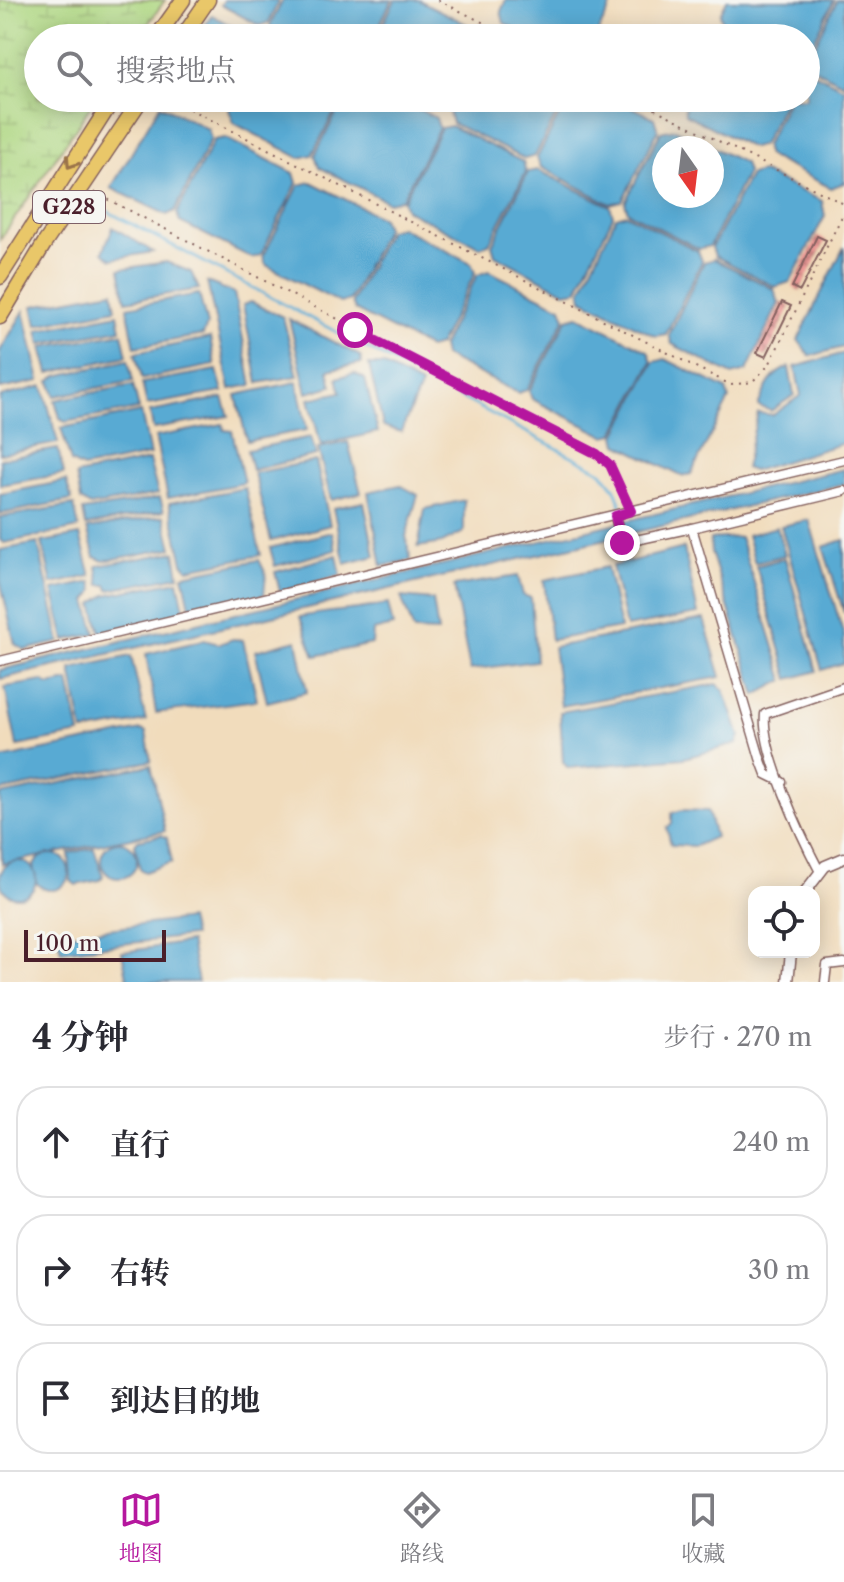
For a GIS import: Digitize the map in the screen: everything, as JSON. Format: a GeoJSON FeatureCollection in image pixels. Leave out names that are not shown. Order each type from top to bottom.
{"type":"FeatureCollection","features":[{"type":"Feature","properties":{"kind":"highway"},"geometry":{"type":"LineString","coordinates":[[166,24],[183,0]]}},
{"type":"Feature","properties":{"kind":"highway"},"geometry":{"type":"LineString","coordinates":[[192,24],[208,0]]}},
{"type":"Feature","properties":{"kind":"highway","name":"G228"},"geometry":{"type":"LineString","coordinates":[[0,277],[105,112]]}},
{"type":"Feature","properties":{"kind":"highway","name":"G228"},"geometry":{"type":"LineString","coordinates":[[0,317],[133,112]]}},
{"type":"Feature","properties":{"kind":"highway"},"geometry":{"type":"LineString","coordinates":[[94,128],[113,141]]}},
{"type":"Feature","properties":{"kind":"highway"},"geometry":{"type":"LineString","coordinates":[[16,249],[34,261]]}},
{"type":"Feature","properties":{"kind":"street"},"geometry":{"type":"LineString","coordinates":[[0,661],[844,460]]}},
{"type":"Feature","properties":{"kind":"street"},"geometry":{"type":"LineString","coordinates":[[615,516],[622,543],[844,491]]}},
{"type":"Feature","properties":{"kind":"street"},"geometry":{"type":"LineString","coordinates":[[692,528],[760,758],[766,774],[782,782]]}},
{"type":"Feature","properties":{"kind":"street"},"geometry":{"type":"LineString","coordinates":[[820,872],[782,782],[764,726],[765,714],[844,687]]}},
{"type":"Feature","properties":{"kind":"street"},"geometry":{"type":"LineString","coordinates":[[810,886],[825,866],[844,858]]}},
{"type":"Feature","properties":{"kind":"street"},"geometry":{"type":"LineString","coordinates":[[788,982],[790,958]]}},
{"type":"Feature","properties":{"kind":"street"},"geometry":{"type":"LineString","coordinates":[[825,982],[827,965],[844,963]]}},
{"type":"Feature","properties":{"kind":"path"},"geometry":{"type":"LineString","coordinates":[[438,0],[486,24]]}},
{"type":"Feature","properties":{"kind":"path"},"geometry":{"type":"LineString","coordinates":[[195,112],[731,385],[752,382],[769,365],[844,212]]}},
{"type":"Feature","properties":{"kind":"path"},"geometry":{"type":"LineString","coordinates":[[661,112],[844,204]]}},
{"type":"Feature","properties":{"kind":"path"},"geometry":{"type":"LineString","coordinates":[[83,186],[597,454],[610,465],[631,511]]}},
{"type":"Feature","properties":{"kind":"green space"},"geometry":{"type":"Polygon","coordinates":[[[0,0],[165,0],[148,24],[24,24],[24,112],[87,112],[0,240],[0,0]]]}},
{"type":"Feature","properties":{"kind":"water"},"geometry":{"type":"Polygon","coordinates":[[[224,0],[279,0],[269,22],[264,24],[256,24],[221,5],[224,0]]]}},
{"type":"Feature","properties":{"kind":"water"},"geometry":{"type":"Polygon","coordinates":[[[283,0],[392,0],[380,24],[271,24],[283,0]]]}},
{"type":"Feature","properties":{"kind":"water"},"geometry":{"type":"Polygon","coordinates":[[[395,0],[419,0],[466,24],[383,24],[395,0]]]}},
{"type":"Feature","properties":{"kind":"water"},"geometry":{"type":"Polygon","coordinates":[[[506,0],[614,0],[602,24],[506,24],[501,11],[506,0]]]}},
{"type":"Feature","properties":{"kind":"water"},"geometry":{"type":"Polygon","coordinates":[[[727,0],[834,0],[820,29],[820,24],[723,24],[720,14],[727,0]]]}},
{"type":"Feature","properties":{"kind":"water"},"geometry":{"type":"Polygon","coordinates":[[[837,0],[844,0],[844,84],[820,72],[820,35],[837,0]]]}},
{"type":"Feature","properties":{"kind":"water"},"geometry":{"type":"Polygon","coordinates":[[[212,15],[228,24],[206,24],[212,15]]]}},
{"type":"Feature","properties":{"kind":"water"},"geometry":{"type":"Polygon","coordinates":[[[820,76],[844,88],[844,183],[831,188],[768,156],[765,146],[782,112],[820,112],[820,76]]]}},
{"type":"Feature","properties":{"kind":"water"},"geometry":{"type":"Polygon","coordinates":[[[156,112],[174,112],[208,129],[211,139],[175,211],[167,215],[111,188],[156,112]]]}},
{"type":"Feature","properties":{"kind":"water"},"geometry":{"type":"Polygon","coordinates":[[[230,112],[335,112],[312,155],[300,158],[234,123],[230,112]]]}},
{"type":"Feature","properties":{"kind":"water"},"geometry":{"type":"Polygon","coordinates":[[[337,112],[424,112],[436,118],[439,128],[402,199],[388,202],[319,167],[315,155],[337,112]]]}},
{"type":"Feature","properties":{"kind":"water"},"geometry":{"type":"Polygon","coordinates":[[[558,112],[535,156],[525,159],[452,123],[449,113],[558,112]]]}},
{"type":"Feature","properties":{"kind":"water"},"geometry":{"type":"Polygon","coordinates":[[[561,112],[642,112],[654,118],[658,131],[652,136],[652,143],[622,201],[610,204],[541,167],[537,158],[561,112]]]}},
{"type":"Feature","properties":{"kind":"water"},"geometry":{"type":"Polygon","coordinates":[[[779,112],[762,145],[752,148],[685,114],[779,112]]]}},
{"type":"Feature","properties":{"kind":"water"},"geometry":{"type":"Polygon","coordinates":[[[451,126],[523,162],[526,172],[489,244],[480,247],[406,210],[403,201],[441,128],[451,126]]]}},
{"type":"Feature","properties":{"kind":"water"},"geometry":{"type":"Polygon","coordinates":[[[675,129],[689,136],[659,136],[661,132],[675,129]]]}},
{"type":"Feature","properties":{"kind":"water"},"geometry":{"type":"Polygon","coordinates":[[[225,138],[294,173],[297,183],[261,255],[252,258],[180,222],[177,213],[214,140],[225,138]]]}},
{"type":"Feature","properties":{"kind":"water"},"geometry":{"type":"Polygon","coordinates":[[[652,150],[652,208],[724,208],[724,153],[744,163],[747,173],[710,246],[699,249],[628,212],[625,202],[652,150]]]}},
{"type":"Feature","properties":{"kind":"water"},"geometry":{"type":"Polygon","coordinates":[[[538,170],[610,206],[613,216],[577,290],[565,292],[495,255],[492,245],[528,172],[538,170]]]}},
{"type":"Feature","properties":{"kind":"water"},"geometry":{"type":"Polygon","coordinates":[[[761,172],[822,201],[825,216],[790,282],[775,287],[715,256],[712,247],[750,175],[761,172]]]}},
{"type":"Feature","properties":{"kind":"water"},"geometry":{"type":"Polygon","coordinates":[[[311,182],[382,218],[386,228],[350,300],[340,303],[266,265],[263,257],[299,185],[311,182]]]}},
{"type":"Feature","properties":{"kind":"water"},"geometry":{"type":"Polygon","coordinates":[[[626,214],[698,251],[702,261],[666,334],[655,336],[582,299],[581,291],[616,217],[626,214]]]}},
{"type":"Feature","properties":{"kind":"water"},"geometry":{"type":"Polygon","coordinates":[[[113,227],[153,252],[112,259],[103,252],[113,227]]]}},
{"type":"Feature","properties":{"kind":"water"},"geometry":{"type":"Polygon","coordinates":[[[400,227],[471,263],[475,273],[439,345],[429,348],[355,310],[352,302],[388,230],[400,227]]]}},
{"type":"Feature","properties":{"kind":"water"},"geometry":{"type":"Polygon","coordinates":[[[844,247],[844,347],[810,356],[798,340],[844,247]]]}},
{"type":"Feature","properties":{"kind":"water"},"geometry":{"type":"Polygon","coordinates":[[[714,259],[774,289],[779,303],[747,371],[732,375],[672,344],[669,335],[704,262],[714,259]]]}},
{"type":"Feature","properties":{"kind":"water"},"geometry":{"type":"Polygon","coordinates":[[[166,262],[191,272],[199,289],[126,301],[120,269],[166,262]]]}},
{"type":"Feature","properties":{"kind":"water"},"geometry":{"type":"Polygon","coordinates":[[[489,271],[561,307],[565,318],[527,390],[518,393],[444,356],[442,346],[477,275],[489,271]]]}},
{"type":"Feature","properties":{"kind":"water"},"geometry":{"type":"Polygon","coordinates":[[[207,282],[234,293],[252,385],[230,389],[207,282]]]}},
{"type":"Feature","properties":{"kind":"water"},"geometry":{"type":"Polygon","coordinates":[[[113,291],[116,309],[37,325],[33,306],[113,291]]]}},
{"type":"Feature","properties":{"kind":"water"},"geometry":{"type":"Polygon","coordinates":[[[199,294],[207,325],[203,335],[135,347],[127,307],[199,294]]]}},
{"type":"Feature","properties":{"kind":"water"},"geometry":{"type":"Polygon","coordinates":[[[251,302],[283,317],[298,376],[258,383],[243,305],[251,302]]]}},
{"type":"Feature","properties":{"kind":"water"},"geometry":{"type":"Polygon","coordinates":[[[24,311],[40,381],[0,389],[0,351],[24,311]]]}},
{"type":"Feature","properties":{"kind":"water"},"geometry":{"type":"Polygon","coordinates":[[[118,314],[121,329],[41,344],[38,330],[118,314]]]}},
{"type":"Feature","properties":{"kind":"water"},"geometry":{"type":"Polygon","coordinates":[[[578,316],[648,351],[652,362],[614,434],[605,436],[532,399],[529,391],[567,319],[578,316]]]}},
{"type":"Feature","properties":{"kind":"water"},"geometry":{"type":"Polygon","coordinates":[[[289,319],[360,356],[362,363],[328,370],[332,386],[307,393],[289,319]]]}},
{"type":"Feature","properties":{"kind":"water"},"geometry":{"type":"Polygon","coordinates":[[[122,333],[127,356],[49,373],[42,347],[122,333]]]}},
{"type":"Feature","properties":{"kind":"water"},"geometry":{"type":"Polygon","coordinates":[[[210,338],[215,365],[142,379],[135,353],[210,338]]]}},
{"type":"Feature","properties":{"kind":"water"},"geometry":{"type":"Polygon","coordinates":[[[844,353],[844,443],[753,471],[745,468],[758,413],[773,415],[801,395],[795,367],[844,353]]]}},
{"type":"Feature","properties":{"kind":"water"},"geometry":{"type":"Polygon","coordinates":[[[665,359],[726,389],[729,399],[691,474],[681,476],[618,444],[616,435],[654,362],[665,359]]]}},
{"type":"Feature","properties":{"kind":"water"},"geometry":{"type":"Polygon","coordinates":[[[128,360],[133,381],[55,396],[50,381],[57,376],[128,360]]]}},
{"type":"Feature","properties":{"kind":"water"},"geometry":{"type":"Polygon","coordinates":[[[369,365],[383,365],[421,385],[401,432],[383,426],[369,365]]]}},
{"type":"Feature","properties":{"kind":"water"},"geometry":{"type":"Polygon","coordinates":[[[789,367],[794,395],[771,411],[758,406],[773,377],[789,367]]]}},
{"type":"Feature","properties":{"kind":"water"},"geometry":{"type":"Polygon","coordinates":[[[217,370],[223,392],[147,405],[142,383],[217,370]]]}},
{"type":"Feature","properties":{"kind":"water"},"geometry":{"type":"Polygon","coordinates":[[[354,373],[365,379],[378,432],[321,445],[309,399],[341,392],[337,378],[354,373]]]}},
{"type":"Feature","properties":{"kind":"water"},"geometry":{"type":"Polygon","coordinates":[[[297,382],[307,430],[247,441],[236,395],[297,382]]]}},
{"type":"Feature","properties":{"kind":"water"},"geometry":{"type":"Polygon","coordinates":[[[133,385],[139,409],[65,422],[60,418],[55,400],[133,385]]]}},
{"type":"Feature","properties":{"kind":"water"},"geometry":{"type":"Polygon","coordinates":[[[43,386],[58,443],[0,454],[0,397],[43,386]]]}},
{"type":"Feature","properties":{"kind":"water"},"geometry":{"type":"Polygon","coordinates":[[[223,398],[229,416],[153,429],[150,412],[223,398]]]}},
{"type":"Feature","properties":{"kind":"water"},"geometry":{"type":"Polygon","coordinates":[[[141,412],[150,455],[83,468],[71,462],[61,428],[141,412]]]}},
{"type":"Feature","properties":{"kind":"water"},"geometry":{"type":"Polygon","coordinates":[[[223,424],[224,430],[232,431],[244,483],[168,498],[155,437],[223,424]]]}},
{"type":"Feature","properties":{"kind":"water"},"geometry":{"type":"Polygon","coordinates":[[[311,437],[316,455],[252,470],[247,450],[311,437]]]}},
{"type":"Feature","properties":{"kind":"water"},"geometry":{"type":"Polygon","coordinates":[[[348,442],[361,493],[331,500],[318,448],[348,442]]]}},
{"type":"Feature","properties":{"kind":"water"},"geometry":{"type":"Polygon","coordinates":[[[58,449],[64,474],[0,485],[0,459],[58,449]]]}},
{"type":"Feature","properties":{"kind":"water"},"geometry":{"type":"Polygon","coordinates":[[[149,460],[158,494],[90,506],[81,500],[76,475],[149,460]]]}},
{"type":"Feature","properties":{"kind":"water"},"geometry":{"type":"Polygon","coordinates":[[[316,461],[330,525],[271,541],[254,473],[316,461]]]}},
{"type":"Feature","properties":{"kind":"water"},"geometry":{"type":"Polygon","coordinates":[[[844,469],[844,484],[0,679],[0,670],[844,469]]]}},
{"type":"Feature","properties":{"kind":"water"},"geometry":{"type":"Polygon","coordinates":[[[66,481],[72,500],[0,514],[0,494],[66,481]]]}},
{"type":"Feature","properties":{"kind":"water"},"geometry":{"type":"Polygon","coordinates":[[[400,485],[418,495],[406,536],[411,560],[382,566],[368,492],[400,485]]]}},
{"type":"Feature","properties":{"kind":"water"},"geometry":{"type":"Polygon","coordinates":[[[245,488],[261,555],[188,569],[183,563],[169,503],[245,488]]]}},
{"type":"Feature","properties":{"kind":"water"},"geometry":{"type":"Polygon","coordinates":[[[160,498],[164,511],[86,526],[83,511],[160,498]]]}},
{"type":"Feature","properties":{"kind":"water"},"geometry":{"type":"Polygon","coordinates":[[[464,500],[464,532],[442,543],[418,547],[425,509],[464,500]]]}},
{"type":"Feature","properties":{"kind":"water"},"geometry":{"type":"Polygon","coordinates":[[[364,502],[375,556],[345,564],[333,508],[364,502]]]}},
{"type":"Feature","properties":{"kind":"water"},"geometry":{"type":"Polygon","coordinates":[[[74,505],[79,528],[4,543],[0,540],[0,517],[74,505]]]}},
{"type":"Feature","properties":{"kind":"water"},"geometry":{"type":"Polygon","coordinates":[[[164,516],[172,548],[103,561],[95,557],[87,529],[164,516]]]}},
{"type":"Feature","properties":{"kind":"water"},"geometry":{"type":"Polygon","coordinates":[[[809,520],[844,636],[844,663],[822,670],[781,526],[809,520]]]}},
{"type":"Feature","properties":{"kind":"water"},"geometry":{"type":"Polygon","coordinates":[[[777,527],[785,555],[755,563],[747,535],[777,527]]]}},
{"type":"Feature","properties":{"kind":"water"},"geometry":{"type":"Polygon","coordinates":[[[332,532],[336,550],[275,566],[270,548],[332,532]]]}},
{"type":"Feature","properties":{"kind":"water"},"geometry":{"type":"Polygon","coordinates":[[[80,535],[91,576],[52,584],[42,542],[80,535]]]}},
{"type":"Feature","properties":{"kind":"water"},"geometry":{"type":"Polygon","coordinates":[[[740,537],[784,680],[756,695],[711,552],[710,539],[740,537]]]}},
{"type":"Feature","properties":{"kind":"water"},"geometry":{"type":"Polygon","coordinates":[[[844,540],[844,613],[823,547],[844,540]]]}},
{"type":"Feature","properties":{"kind":"water"},"geometry":{"type":"Polygon","coordinates":[[[38,543],[60,642],[25,650],[15,644],[0,580],[0,550],[38,543]]]}},
{"type":"Feature","properties":{"kind":"water"},"geometry":{"type":"Polygon","coordinates":[[[684,548],[698,614],[626,627],[612,566],[684,548]]]}},
{"type":"Feature","properties":{"kind":"water"},"geometry":{"type":"Polygon","coordinates":[[[175,552],[179,576],[109,590],[107,585],[100,585],[97,566],[175,552]]]}},
{"type":"Feature","properties":{"kind":"water"},"geometry":{"type":"Polygon","coordinates":[[[337,555],[341,575],[280,592],[275,572],[337,555]]]}},
{"type":"Feature","properties":{"kind":"water"},"geometry":{"type":"Polygon","coordinates":[[[785,558],[817,671],[789,679],[756,566],[785,558]]]}},
{"type":"Feature","properties":{"kind":"water"},"geometry":{"type":"Polygon","coordinates":[[[259,560],[266,574],[264,595],[191,611],[183,575],[259,560]]]}},
{"type":"Feature","properties":{"kind":"water"},"geometry":{"type":"Polygon","coordinates":[[[607,567],[620,628],[551,640],[544,580],[607,567]]]}},
{"type":"Feature","properties":{"kind":"water"},"geometry":{"type":"Polygon","coordinates":[[[518,576],[523,595],[531,598],[536,661],[470,670],[454,586],[518,576]]]}},
{"type":"Feature","properties":{"kind":"water"},"geometry":{"type":"Polygon","coordinates":[[[178,581],[185,613],[101,633],[93,604],[106,595],[178,581]]]}},
{"type":"Feature","properties":{"kind":"water"},"geometry":{"type":"Polygon","coordinates":[[[92,582],[94,591],[87,601],[96,634],[65,640],[53,590],[92,582]]]}},
{"type":"Feature","properties":{"kind":"water"},"geometry":{"type":"Polygon","coordinates":[[[401,597],[433,600],[438,632],[414,631],[401,597]]]}},
{"type":"Feature","properties":{"kind":"water"},"geometry":{"type":"Polygon","coordinates":[[[388,604],[393,626],[373,631],[372,644],[315,656],[300,617],[388,604]]]}},
{"type":"Feature","properties":{"kind":"water"},"geometry":{"type":"Polygon","coordinates":[[[704,619],[721,677],[561,706],[553,647],[704,619]]]}},
{"type":"Feature","properties":{"kind":"water"},"geometry":{"type":"Polygon","coordinates":[[[233,639],[243,640],[257,700],[156,713],[146,654],[204,640],[219,644],[233,639]]]}},
{"type":"Feature","properties":{"kind":"water"},"geometry":{"type":"Polygon","coordinates":[[[297,640],[307,692],[267,702],[255,651],[297,640]]]}},
{"type":"Feature","properties":{"kind":"water"},"geometry":{"type":"Polygon","coordinates":[[[131,656],[146,721],[83,732],[71,669],[131,656]]]}},
{"type":"Feature","properties":{"kind":"water"},"geometry":{"type":"Polygon","coordinates":[[[43,681],[49,685],[69,681],[80,734],[17,746],[5,687],[43,681]]]}},
{"type":"Feature","properties":{"kind":"water"},"geometry":{"type":"Polygon","coordinates":[[[717,684],[724,690],[740,736],[737,744],[684,758],[568,768],[563,762],[560,712],[717,684]]]}},
{"type":"Feature","properties":{"kind":"water"},"geometry":{"type":"Polygon","coordinates":[[[141,730],[146,732],[151,761],[0,791],[0,759],[141,730]]]}},
{"type":"Feature","properties":{"kind":"water"},"geometry":{"type":"Polygon","coordinates":[[[151,765],[165,831],[2,864],[0,795],[151,765]]]}},
{"type":"Feature","properties":{"kind":"water"},"geometry":{"type":"Polygon","coordinates":[[[682,810],[708,811],[715,837],[695,846],[671,845],[667,828],[672,823],[672,813],[682,810]]]}},
{"type":"Feature","properties":{"kind":"water"},"geometry":{"type":"Polygon","coordinates":[[[162,835],[167,838],[172,862],[145,872],[140,869],[135,844],[138,840],[162,835]]]}},
{"type":"Feature","properties":{"kind":"water"},"geometry":{"type":"Polygon","coordinates":[[[119,842],[132,847],[137,860],[132,873],[119,878],[106,873],[101,860],[106,847],[119,842]]]}},
{"type":"Feature","properties":{"kind":"water"},"geometry":{"type":"Polygon","coordinates":[[[94,848],[103,876],[100,880],[76,885],[71,881],[69,853],[94,848]]]}},
{"type":"Feature","properties":{"kind":"water"},"geometry":{"type":"Polygon","coordinates":[[[51,854],[64,859],[69,872],[64,885],[51,890],[38,885],[33,872],[38,859],[51,854]]]}},
{"type":"Feature","properties":{"kind":"water"},"geometry":{"type":"Polygon","coordinates":[[[18,861],[31,866],[36,879],[31,892],[18,897],[5,892],[0,879],[5,866],[18,861]]]}},
{"type":"Feature","properties":{"kind":"water"},"geometry":{"type":"Polygon","coordinates":[[[189,919],[193,936],[61,951],[57,935],[189,919]]]}},
{"type":"Feature","properties":{"kind":"water"},"geometry":{"type":"Polygon","coordinates":[[[190,942],[198,982],[128,982],[122,952],[190,942]]]}},
{"type":"Feature","properties":{"kind":"building"},"geometry":{"type":"Polygon","coordinates":[[[817,236],[826,240],[800,291],[792,287],[817,236]]]}},
{"type":"Feature","properties":{"kind":"building"},"geometry":{"type":"Polygon","coordinates":[[[782,302],[791,306],[766,357],[757,353],[782,302]]]}},
{"type":"Feature","properties":{"kind":"waterway"},"geometry":{"type":"LineString","coordinates":[[88,201],[602,472],[615,489],[621,505]]}},
{"type":"Feature","properties":{"kind":"route"},"geometry":{"type":"LineString","coordinates":[[355,330],[597,454],[610,465],[631,511],[615,516],[622,543]]}}]}
